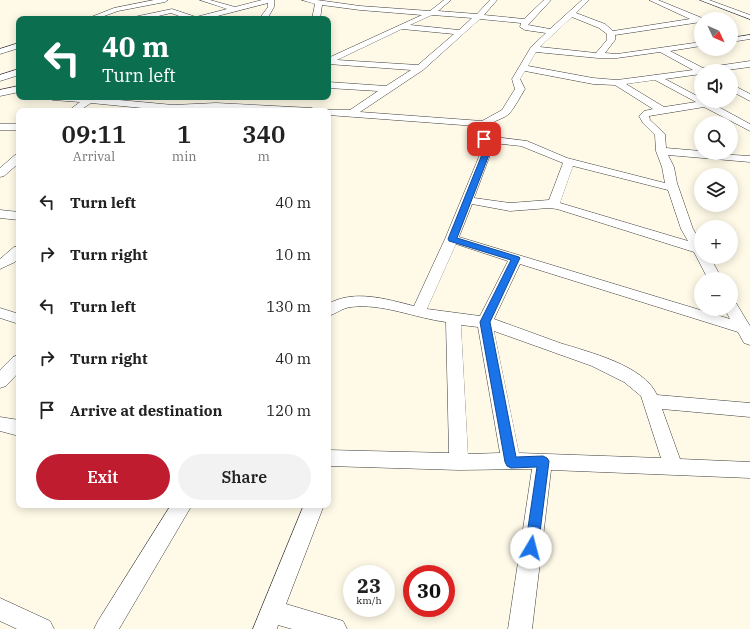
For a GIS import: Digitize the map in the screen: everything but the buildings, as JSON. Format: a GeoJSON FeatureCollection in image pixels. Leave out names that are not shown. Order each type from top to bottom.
{"type":"FeatureCollection","features":[{"type":"Feature","properties":{"kind":"street"},"geometry":{"type":"LineString","coordinates":[[98,16],[116,9],[165,0]]}},
{"type":"Feature","properties":{"kind":"street"},"geometry":{"type":"LineString","coordinates":[[203,0],[233,9]]}},
{"type":"Feature","properties":{"kind":"street"},"geometry":{"type":"LineString","coordinates":[[208,16],[271,0],[271,7],[265,16]]}},
{"type":"Feature","properties":{"kind":"street"},"geometry":{"type":"LineString","coordinates":[[305,0],[365,8],[433,12],[527,22]]}},
{"type":"Feature","properties":{"kind":"street"},"geometry":{"type":"LineString","coordinates":[[331,60],[433,12],[448,0]]}},
{"type":"Feature","properties":{"kind":"street"},"geometry":{"type":"LineString","coordinates":[[352,113],[385,89],[420,68],[479,16],[494,0]]}},
{"type":"Feature","properties":{"kind":"street"},"geometry":{"type":"LineString","coordinates":[[548,0],[523,26],[552,32]]}},
{"type":"Feature","properties":{"kind":"street"},"geometry":{"type":"LineString","coordinates":[[418,312],[452,239],[488,147],[480,133],[480,128],[508,109],[520,89],[516,79],[534,50],[586,0]]}},
{"type":"Feature","properties":{"kind":"street"},"geometry":{"type":"LineString","coordinates":[[652,0],[694,18]]}},
{"type":"Feature","properties":{"kind":"street"},"geometry":{"type":"LineString","coordinates":[[703,0],[734,12],[750,9]]}},
{"type":"Feature","properties":{"kind":"street"},"geometry":{"type":"LineString","coordinates":[[317,16],[319,3]]}},
{"type":"Feature","properties":{"kind":"street"},"geometry":{"type":"LineString","coordinates":[[365,8],[377,3]]}},
{"type":"Feature","properties":{"kind":"street"},"geometry":{"type":"LineString","coordinates":[[150,16],[172,11],[185,16]]}},
{"type":"Feature","properties":{"kind":"street"},"geometry":{"type":"LineString","coordinates":[[738,13],[750,17]]}},
{"type":"Feature","properties":{"kind":"street"},"geometry":{"type":"LineString","coordinates":[[572,14],[602,26],[611,33],[694,21]]}},
{"type":"Feature","properties":{"kind":"street"},"geometry":{"type":"LineString","coordinates":[[400,27],[460,32]]}},
{"type":"Feature","properties":{"kind":"street"},"geometry":{"type":"LineString","coordinates":[[598,56],[611,40],[611,33]]}},
{"type":"Feature","properties":{"kind":"street"},"geometry":{"type":"LineString","coordinates":[[738,39],[750,37]]}},
{"type":"Feature","properties":{"kind":"street"},"geometry":{"type":"LineString","coordinates":[[534,50],[598,56],[617,56],[694,45]]}},
{"type":"Feature","properties":{"kind":"street"},"geometry":{"type":"LineString","coordinates":[[1,51],[16,46]]}},
{"type":"Feature","properties":{"kind":"street"},"geometry":{"type":"LineString","coordinates":[[1,51],[8,52],[16,50]]}},
{"type":"Feature","properties":{"kind":"street"},"geometry":{"type":"LineString","coordinates":[[662,50],[694,67]]}},
{"type":"Feature","properties":{"kind":"street"},"geometry":{"type":"LineString","coordinates":[[331,61],[420,68]]}},
{"type":"Feature","properties":{"kind":"street"},"geometry":{"type":"LineString","coordinates":[[738,66],[750,64]]}},
{"type":"Feature","properties":{"kind":"street"},"geometry":{"type":"LineString","coordinates":[[523,68],[593,81],[617,83],[694,72]]}},
{"type":"Feature","properties":{"kind":"street"},"geometry":{"type":"LineString","coordinates":[[0,78],[16,73]]}},
{"type":"Feature","properties":{"kind":"street"},"geometry":{"type":"LineString","coordinates":[[657,78],[694,98]]}},
{"type":"Feature","properties":{"kind":"street"},"geometry":{"type":"LineString","coordinates":[[617,83],[661,110]]}},
{"type":"Feature","properties":{"kind":"street"},"geometry":{"type":"LineString","coordinates":[[331,85],[385,89]]}},
{"type":"Feature","properties":{"kind":"street"},"geometry":{"type":"LineString","coordinates":[[3,93],[16,91]]}},
{"type":"Feature","properties":{"kind":"street"},"geometry":{"type":"LineString","coordinates":[[738,91],[749,97]]}},
{"type":"Feature","properties":{"kind":"street"},"geometry":{"type":"LineString","coordinates":[[3,93],[16,94]]}},
{"type":"Feature","properties":{"kind":"street"},"geometry":{"type":"LineString","coordinates":[[738,99],[749,97]]}},
{"type":"Feature","properties":{"kind":"street"},"geometry":{"type":"LineString","coordinates":[[77,108],[89,100],[145,108],[173,108]]}},
{"type":"Feature","properties":{"kind":"street"},"geometry":{"type":"LineString","coordinates":[[216,108],[236,100]]}},
{"type":"Feature","properties":{"kind":"street"},"geometry":{"type":"LineString","coordinates":[[694,106],[661,110],[647,113],[644,116],[646,121],[660,134],[661,151],[668,167],[673,188],[687,229],[694,241]]}},
{"type":"Feature","properties":{"kind":"street"},"geometry":{"type":"LineString","coordinates":[[712,108],[750,128]]}},
{"type":"Feature","properties":{"kind":"street"},"geometry":{"type":"LineString","coordinates":[[331,112],[352,113],[357,116],[484,124]]}},
{"type":"Feature","properties":{"kind":"street"},"geometry":{"type":"LineString","coordinates":[[0,121],[10,127]]}},
{"type":"Feature","properties":{"kind":"street"},"geometry":{"type":"LineString","coordinates":[[484,139],[523,144],[569,162],[673,188]]}},
{"type":"Feature","properties":{"kind":"street"},"geometry":{"type":"LineString","coordinates":[[661,151],[750,159]]}},
{"type":"Feature","properties":{"kind":"street"},"geometry":{"type":"LineString","coordinates":[[7,169],[16,160]]}},
{"type":"Feature","properties":{"kind":"street"},"geometry":{"type":"LineString","coordinates":[[553,205],[569,162]]}},
{"type":"Feature","properties":{"kind":"street"},"geometry":{"type":"LineString","coordinates":[[467,200],[510,207],[553,205],[694,251]]}},
{"type":"Feature","properties":{"kind":"street"},"geometry":{"type":"LineString","coordinates":[[0,214],[16,216]]}},
{"type":"Feature","properties":{"kind":"street"},"geometry":{"type":"LineString","coordinates":[[452,239],[516,258],[746,334]]}},
{"type":"Feature","properties":{"kind":"street"},"geometry":{"type":"LineString","coordinates":[[0,265],[16,253]]}},
{"type":"Feature","properties":{"kind":"street"},"geometry":{"type":"LineString","coordinates":[[511,462],[485,322],[516,258]]}},
{"type":"Feature","properties":{"kind":"street"},"geometry":{"type":"LineString","coordinates":[[331,309],[338,305],[356,302],[381,303],[418,312],[485,322],[597,362],[629,376],[641,385],[648,393],[674,467]]}},
{"type":"Feature","properties":{"kind":"street"},"geometry":{"type":"LineString","coordinates":[[0,313],[16,318]]}},
{"type":"Feature","properties":{"kind":"street"},"geometry":{"type":"LineString","coordinates":[[736,316],[746,334]]}},
{"type":"Feature","properties":{"kind":"street"},"geometry":{"type":"LineString","coordinates":[[453,318],[459,462]]}},
{"type":"Feature","properties":{"kind":"street"},"geometry":{"type":"LineString","coordinates":[[0,381],[16,364]]}},
{"type":"Feature","properties":{"kind":"street"},"geometry":{"type":"LineString","coordinates":[[651,402],[750,410]]}},
{"type":"Feature","properties":{"kind":"street"},"geometry":{"type":"LineString","coordinates":[[0,424],[16,427]]}},
{"type":"Feature","properties":{"kind":"street"},"geometry":{"type":"LineString","coordinates":[[331,462],[543,461],[750,470]]}},
{"type":"Feature","properties":{"kind":"street"},"geometry":{"type":"LineString","coordinates":[[520,629],[543,461]]}},
{"type":"Feature","properties":{"kind":"street"},"geometry":{"type":"LineString","coordinates":[[106,629],[180,508]]}},
{"type":"Feature","properties":{"kind":"street"},"geometry":{"type":"LineString","coordinates":[[313,508],[268,620],[335,629]]}},
{"type":"Feature","properties":{"kind":"street"},"geometry":{"type":"LineString","coordinates":[[0,609],[42,629]]}},
{"type":"Feature","properties":{"kind":"route"},"geometry":{"type":"LineString","coordinates":[[484,139],[487,142],[488,147],[452,239],[516,258],[485,322],[511,462],[543,461],[531,548]]}}]}
